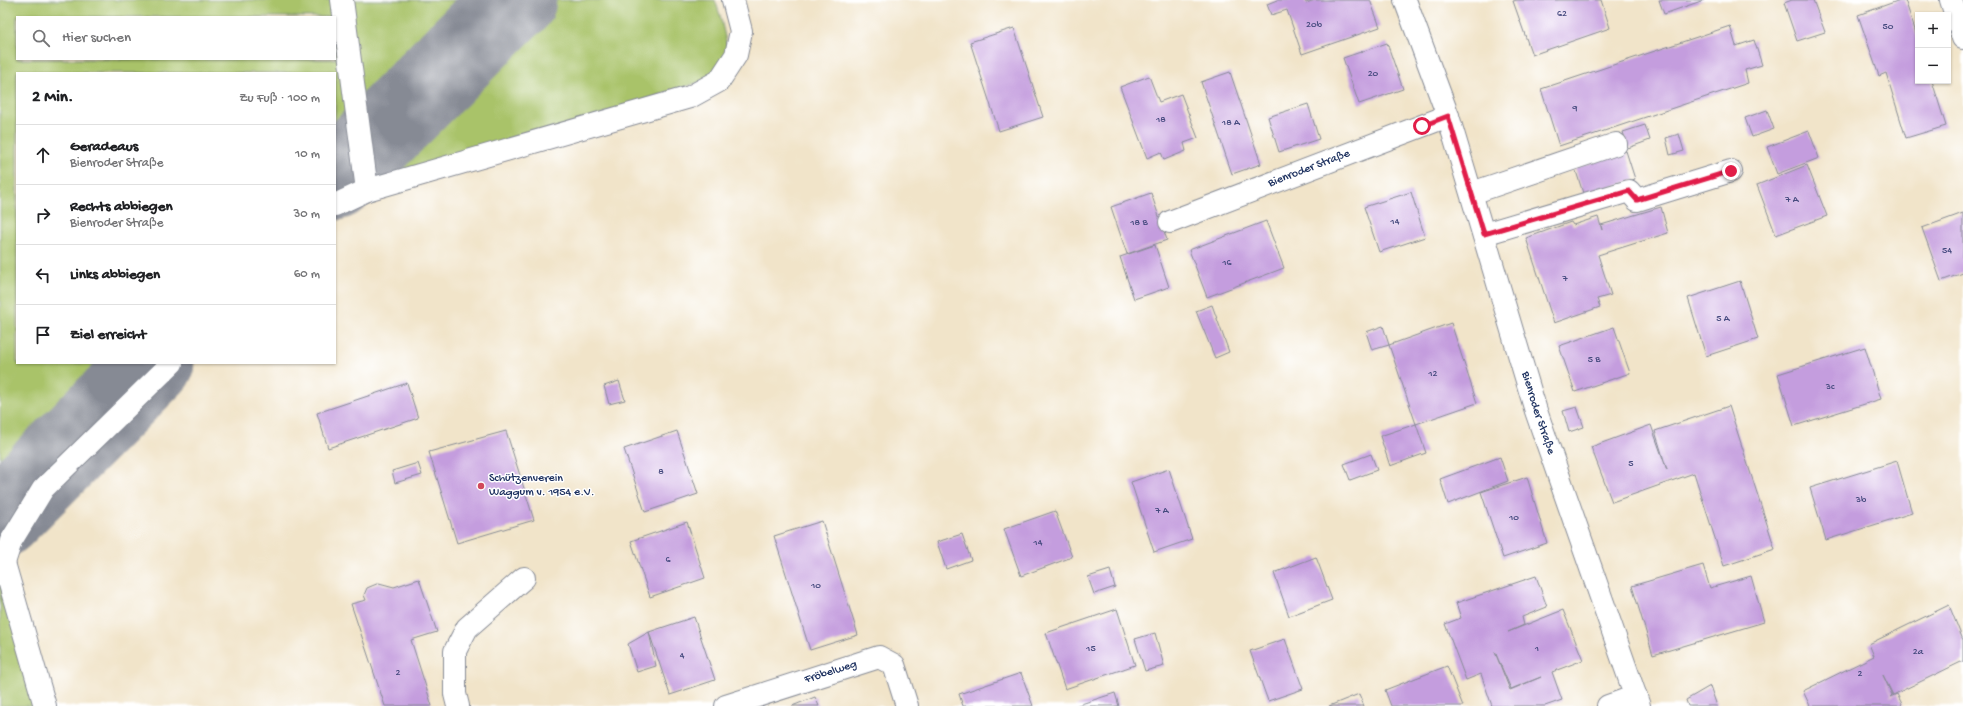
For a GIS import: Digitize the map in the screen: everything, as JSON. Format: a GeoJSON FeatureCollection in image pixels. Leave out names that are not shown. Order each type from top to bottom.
{"type":"FeatureCollection","features":[{"type":"Feature","properties":{"kind":"street"},"geometry":{"type":"LineString","coordinates":[[342,0],[367,190]]}},
{"type":"Feature","properties":{"kind":"street"},"geometry":{"type":"LineString","coordinates":[[336,204],[367,190],[690,97],[719,81],[736,55],[741,31],[733,0]]}},
{"type":"Feature","properties":{"kind":"street","name":"Bienroder Straße"},"geometry":{"type":"LineString","coordinates":[[1405,0],[1448,116],[1536,411],[1637,701]]}},
{"type":"Feature","properties":{"kind":"street"},"geometry":{"type":"LineString","coordinates":[[1950,0],[1963,38]]}},
{"type":"Feature","properties":{"kind":"street","name":"Bienroder Straße"},"geometry":{"type":"LineString","coordinates":[[1170,222],[1448,116]]}},
{"type":"Feature","properties":{"kind":"street"},"geometry":{"type":"LineString","coordinates":[[1472,193],[1616,144]]}},
{"type":"Feature","properties":{"kind":"street"},"geometry":{"type":"LineString","coordinates":[[1484,234],[1629,191],[1637,200],[1731,171]]}},
{"type":"Feature","properties":{"kind":"street"},"geometry":{"type":"LineString","coordinates":[[46,706],[2,569],[11,541],[44,489],[171,364]]}},
{"type":"Feature","properties":{"kind":"street"},"geometry":{"type":"LineString","coordinates":[[458,706],[455,694],[455,652],[466,628],[524,578]]}},
{"type":"Feature","properties":{"kind":"street","name":"Fröbelweg"},"geometry":{"type":"LineString","coordinates":[[726,706],[880,657],[894,665],[907,706]]}},
{"type":"Feature","properties":{"kind":"street"},"geometry":{"type":"LineString","coordinates":[[1608,706],[1637,701]]}},
{"type":"Feature","properties":{"kind":"green space"},"geometry":{"type":"Polygon","coordinates":[[[0,0],[715,0],[728,50],[715,77],[336,201],[336,72],[16,72],[16,364],[160,364],[0,551],[0,0]]]}},
{"type":"Feature","properties":{"kind":"green space"},"geometry":{"type":"Polygon","coordinates":[[[0,575],[35,706],[0,706],[0,575]]]}},
{"type":"Feature","properties":{"kind":"building"},"geometry":{"type":"Polygon","coordinates":[[[1277,0],[1305,0],[1306,3],[1315,0],[1370,0],[1380,27],[1302,54],[1287,10],[1271,15],[1267,4],[1277,0]]]}},
{"type":"Feature","properties":{"kind":"building"},"geometry":{"type":"Polygon","coordinates":[[[1601,0],[1610,28],[1532,55],[1513,1],[1601,0]]]}},
{"type":"Feature","properties":{"kind":"building"},"geometry":{"type":"Polygon","coordinates":[[[1659,0],[1704,0],[1664,14],[1659,0]]]}},
{"type":"Feature","properties":{"kind":"building"},"geometry":{"type":"Polygon","coordinates":[[[1792,0],[1813,0],[1825,32],[1797,41],[1784,3],[1792,0]]]}},
{"type":"Feature","properties":{"kind":"building"},"geometry":{"type":"Polygon","coordinates":[[[1900,0],[1905,0],[1915,30],[1915,84],[1933,84],[1946,126],[1906,138],[1886,73],[1879,76],[1858,15],[1900,0]]]}},
{"type":"Feature","properties":{"kind":"building"},"geometry":{"type":"Polygon","coordinates":[[[1730,26],[1736,46],[1754,40],[1762,65],[1745,70],[1748,83],[1559,146],[1541,89],[1730,26]]]}},
{"type":"Feature","properties":{"kind":"building"},"geometry":{"type":"Polygon","coordinates":[[[1014,28],[1043,117],[999,131],[970,42],[1014,28]]]}},
{"type":"Feature","properties":{"kind":"building"},"geometry":{"type":"Polygon","coordinates":[[[1387,43],[1403,89],[1359,104],[1343,58],[1387,43]]]}},
{"type":"Feature","properties":{"kind":"building"},"geometry":{"type":"Polygon","coordinates":[[[1230,72],[1261,164],[1232,174],[1201,82],[1230,72]]]}},
{"type":"Feature","properties":{"kind":"building"},"geometry":{"type":"Polygon","coordinates":[[[1149,76],[1159,102],[1181,94],[1198,138],[1184,143],[1186,151],[1164,160],[1161,152],[1147,158],[1120,87],[1149,76]]]}},
{"type":"Feature","properties":{"kind":"building"},"geometry":{"type":"Polygon","coordinates":[[[1308,104],[1319,139],[1279,152],[1268,117],[1308,104]]]}},
{"type":"Feature","properties":{"kind":"building"},"geometry":{"type":"Polygon","coordinates":[[[1767,110],[1774,129],[1752,137],[1745,118],[1767,110]]]}},
{"type":"Feature","properties":{"kind":"building"},"geometry":{"type":"Polygon","coordinates":[[[1645,125],[1650,140],[1628,148],[1623,132],[1645,125]]]}},
{"type":"Feature","properties":{"kind":"building"},"geometry":{"type":"Polygon","coordinates":[[[1809,131],[1819,158],[1777,174],[1767,147],[1809,131]]]}},
{"type":"Feature","properties":{"kind":"building"},"geometry":{"type":"Polygon","coordinates":[[[1679,134],[1684,151],[1670,155],[1666,138],[1679,134]]]}},
{"type":"Feature","properties":{"kind":"building"},"geometry":{"type":"Polygon","coordinates":[[[1626,151],[1635,179],[1584,196],[1575,168],[1626,151]]]}},
{"type":"Feature","properties":{"kind":"building"},"geometry":{"type":"Polygon","coordinates":[[[1807,165],[1827,216],[1776,235],[1757,185],[1807,165]]]}},
{"type":"Feature","properties":{"kind":"building"},"geometry":{"type":"Polygon","coordinates":[[[1411,192],[1425,237],[1379,252],[1364,207],[1411,192]]]}},
{"type":"Feature","properties":{"kind":"building"},"geometry":{"type":"Polygon","coordinates":[[[1151,193],[1167,240],[1127,254],[1111,207],[1151,193]]]}},
{"type":"Feature","properties":{"kind":"building"},"geometry":{"type":"Polygon","coordinates":[[[1661,207],[1668,233],[1598,255],[1611,295],[1597,299],[1600,307],[1554,323],[1526,238],[1571,222],[1573,225],[1598,217],[1602,230],[1601,225],[1661,207]]]}},
{"type":"Feature","properties":{"kind":"building"},"geometry":{"type":"Polygon","coordinates":[[[1963,213],[1963,273],[1941,281],[1922,228],[1963,213]]]}},
{"type":"Feature","properties":{"kind":"building"},"geometry":{"type":"Polygon","coordinates":[[[1266,221],[1284,268],[1207,297],[1189,250],[1266,221]]]}},
{"type":"Feature","properties":{"kind":"building"},"geometry":{"type":"Polygon","coordinates":[[[1155,245],[1169,287],[1134,299],[1120,257],[1155,245]]]}},
{"type":"Feature","properties":{"kind":"building"},"geometry":{"type":"Polygon","coordinates":[[[1740,281],[1758,339],[1706,356],[1688,298],[1740,281]]]}},
{"type":"Feature","properties":{"kind":"building"},"geometry":{"type":"Polygon","coordinates":[[[1212,305],[1229,352],[1215,358],[1196,311],[1212,305]]]}},
{"type":"Feature","properties":{"kind":"building"},"geometry":{"type":"Polygon","coordinates":[[[1451,323],[1477,403],[1416,424],[1389,345],[1451,323]]]}},
{"type":"Feature","properties":{"kind":"building"},"geometry":{"type":"Polygon","coordinates":[[[1383,326],[1389,345],[1372,350],[1366,332],[1383,326]]]}},
{"type":"Feature","properties":{"kind":"building"},"geometry":{"type":"Polygon","coordinates":[[[1614,327],[1630,373],[1575,392],[1559,346],[1614,327]]]}},
{"type":"Feature","properties":{"kind":"building"},"geometry":{"type":"Polygon","coordinates":[[[1865,347],[1881,399],[1794,426],[1778,374],[1865,347]]]}},
{"type":"Feature","properties":{"kind":"building"},"geometry":{"type":"Polygon","coordinates":[[[619,381],[625,400],[609,404],[604,386],[619,381]]]}},
{"type":"Feature","properties":{"kind":"building"},"geometry":{"type":"Polygon","coordinates":[[[407,383],[418,418],[328,448],[317,413],[407,383]]]}},
{"type":"Feature","properties":{"kind":"building"},"geometry":{"type":"Polygon","coordinates":[[[1729,406],[1775,549],[1724,566],[1694,473],[1612,502],[1591,447],[1651,425],[1667,470],[1655,431],[1729,406]]]}},
{"type":"Feature","properties":{"kind":"building"},"geometry":{"type":"Polygon","coordinates":[[[1577,407],[1584,427],[1569,432],[1563,411],[1577,407]]]}},
{"type":"Feature","properties":{"kind":"building"},"geometry":{"type":"Polygon","coordinates":[[[1416,424],[1426,453],[1390,466],[1380,436],[1416,424]]]}},
{"type":"Feature","properties":{"kind":"building","name":"Schützenverein Waggum v. 1954 e.V."},"geometry":{"type":"Polygon","coordinates":[[[506,431],[534,520],[457,543],[429,452],[506,431]]]}},
{"type":"Feature","properties":{"kind":"building"},"geometry":{"type":"Polygon","coordinates":[[[677,431],[698,494],[645,512],[624,449],[677,431]]]}},
{"type":"Feature","properties":{"kind":"building"},"geometry":{"type":"Polygon","coordinates":[[[1371,454],[1377,470],[1350,480],[1344,464],[1371,454]]]}},
{"type":"Feature","properties":{"kind":"building"},"geometry":{"type":"Polygon","coordinates":[[[1500,457],[1508,481],[1448,504],[1440,479],[1500,457]]]}},
{"type":"Feature","properties":{"kind":"building"},"geometry":{"type":"Polygon","coordinates":[[[1897,461],[1912,513],[1826,540],[1810,488],[1897,461]]]}},
{"type":"Feature","properties":{"kind":"building"},"geometry":{"type":"Polygon","coordinates":[[[418,463],[422,475],[395,483],[392,471],[418,463]]]}},
{"type":"Feature","properties":{"kind":"building"},"geometry":{"type":"Polygon","coordinates":[[[1169,469],[1192,539],[1154,552],[1131,482],[1169,469]]]}},
{"type":"Feature","properties":{"kind":"building"},"geometry":{"type":"Polygon","coordinates":[[[1527,477],[1547,543],[1503,558],[1481,492],[1527,477]]]}},
{"type":"Feature","properties":{"kind":"building"},"geometry":{"type":"Polygon","coordinates":[[[1055,511],[1072,557],[1021,576],[1004,529],[1055,511]]]}},
{"type":"Feature","properties":{"kind":"building"},"geometry":{"type":"Polygon","coordinates":[[[822,521],[858,635],[810,650],[774,536],[822,521]]]}},
{"type":"Feature","properties":{"kind":"building"},"geometry":{"type":"Polygon","coordinates":[[[687,522],[705,578],[650,597],[631,541],[687,522]]]}},
{"type":"Feature","properties":{"kind":"building"},"geometry":{"type":"Polygon","coordinates":[[[962,534],[971,560],[946,569],[937,542],[962,534]]]}},
{"type":"Feature","properties":{"kind":"building"},"geometry":{"type":"Polygon","coordinates":[[[1316,557],[1332,600],[1289,616],[1274,573],[1316,557]]]}},
{"type":"Feature","properties":{"kind":"building"},"geometry":{"type":"Polygon","coordinates":[[[1703,565],[1710,588],[1751,576],[1764,622],[1653,655],[1632,586],[1703,565]]]}},
{"type":"Feature","properties":{"kind":"building"},"geometry":{"type":"Polygon","coordinates":[[[1110,570],[1115,587],[1094,594],[1088,577],[1110,570]]]}},
{"type":"Feature","properties":{"kind":"building"},"geometry":{"type":"Polygon","coordinates":[[[1536,576],[1547,607],[1522,617],[1524,625],[1508,632],[1563,610],[1583,660],[1552,672],[1562,700],[1545,706],[1492,706],[1481,674],[1466,680],[1445,624],[1461,618],[1456,603],[1536,576]],[[1495,652],[1510,690],[1541,677],[1511,689],[1495,652]]]}},
{"type":"Feature","properties":{"kind":"building"},"geometry":{"type":"Polygon","coordinates":[[[419,579],[437,632],[411,640],[432,706],[385,706],[351,604],[366,600],[364,595],[367,588],[379,583],[394,587],[419,579]]]}},
{"type":"Feature","properties":{"kind":"building"},"geometry":{"type":"Polygon","coordinates":[[[1949,605],[1963,640],[1963,661],[1893,695],[1883,675],[1892,695],[1890,697],[1897,694],[1902,704],[1900,706],[1810,706],[1803,691],[1874,656],[1869,644],[1949,605]]]}},
{"type":"Feature","properties":{"kind":"building"},"geometry":{"type":"Polygon","coordinates":[[[1117,609],[1135,665],[1065,689],[1046,633],[1117,609]]]}},
{"type":"Feature","properties":{"kind":"building"},"geometry":{"type":"Polygon","coordinates":[[[694,617],[715,680],[670,695],[649,632],[694,617]]]}},
{"type":"Feature","properties":{"kind":"building"},"geometry":{"type":"Polygon","coordinates":[[[649,632],[656,666],[637,672],[628,644],[649,632]]]}},
{"type":"Feature","properties":{"kind":"building"},"geometry":{"type":"Polygon","coordinates":[[[1155,633],[1164,666],[1145,671],[1135,639],[1155,633]]]}},
{"type":"Feature","properties":{"kind":"building"},"geometry":{"type":"Polygon","coordinates":[[[1285,639],[1303,689],[1268,701],[1250,651],[1285,639]]]}},
{"type":"Feature","properties":{"kind":"building"},"geometry":{"type":"Polygon","coordinates":[[[1447,666],[1463,706],[1391,706],[1385,690],[1447,666]]]}},
{"type":"Feature","properties":{"kind":"building"},"geometry":{"type":"Polygon","coordinates":[[[1021,673],[1033,706],[963,706],[959,694],[1021,673]]]}},
{"type":"Feature","properties":{"kind":"building"},"geometry":{"type":"Polygon","coordinates":[[[1710,686],[1717,706],[1688,706],[1686,700],[1710,686]]]}},
{"type":"Feature","properties":{"kind":"building"},"geometry":{"type":"Polygon","coordinates":[[[1115,693],[1119,706],[1075,706],[1115,693]]]}},
{"type":"Feature","properties":{"kind":"building"},"geometry":{"type":"Polygon","coordinates":[[[1359,694],[1364,706],[1329,706],[1359,694]]]}},
{"type":"Feature","properties":{"kind":"building"},"geometry":{"type":"Polygon","coordinates":[[[815,697],[819,706],[792,706],[815,697]]]}},
{"type":"Feature","properties":{"kind":"taxiway"},"geometry":{"type":"LineString","coordinates":[[336,178],[512,1],[515,0]]}},
{"type":"Feature","properties":{"kind":"taxiway"},"geometry":{"type":"LineString","coordinates":[[0,517],[152,364]]}},
{"type":"Feature","properties":{"kind":"place","name":"Schützenverein Waggum v. 1954 e.V."},"geometry":{"type":"Point","coordinates":[481,486]}},
{"type":"Feature","properties":{"kind":"route"},"geometry":{"type":"LineString","coordinates":[[1422,126],[1448,116],[1484,234],[1629,191],[1637,200],[1731,171]]}}]}
